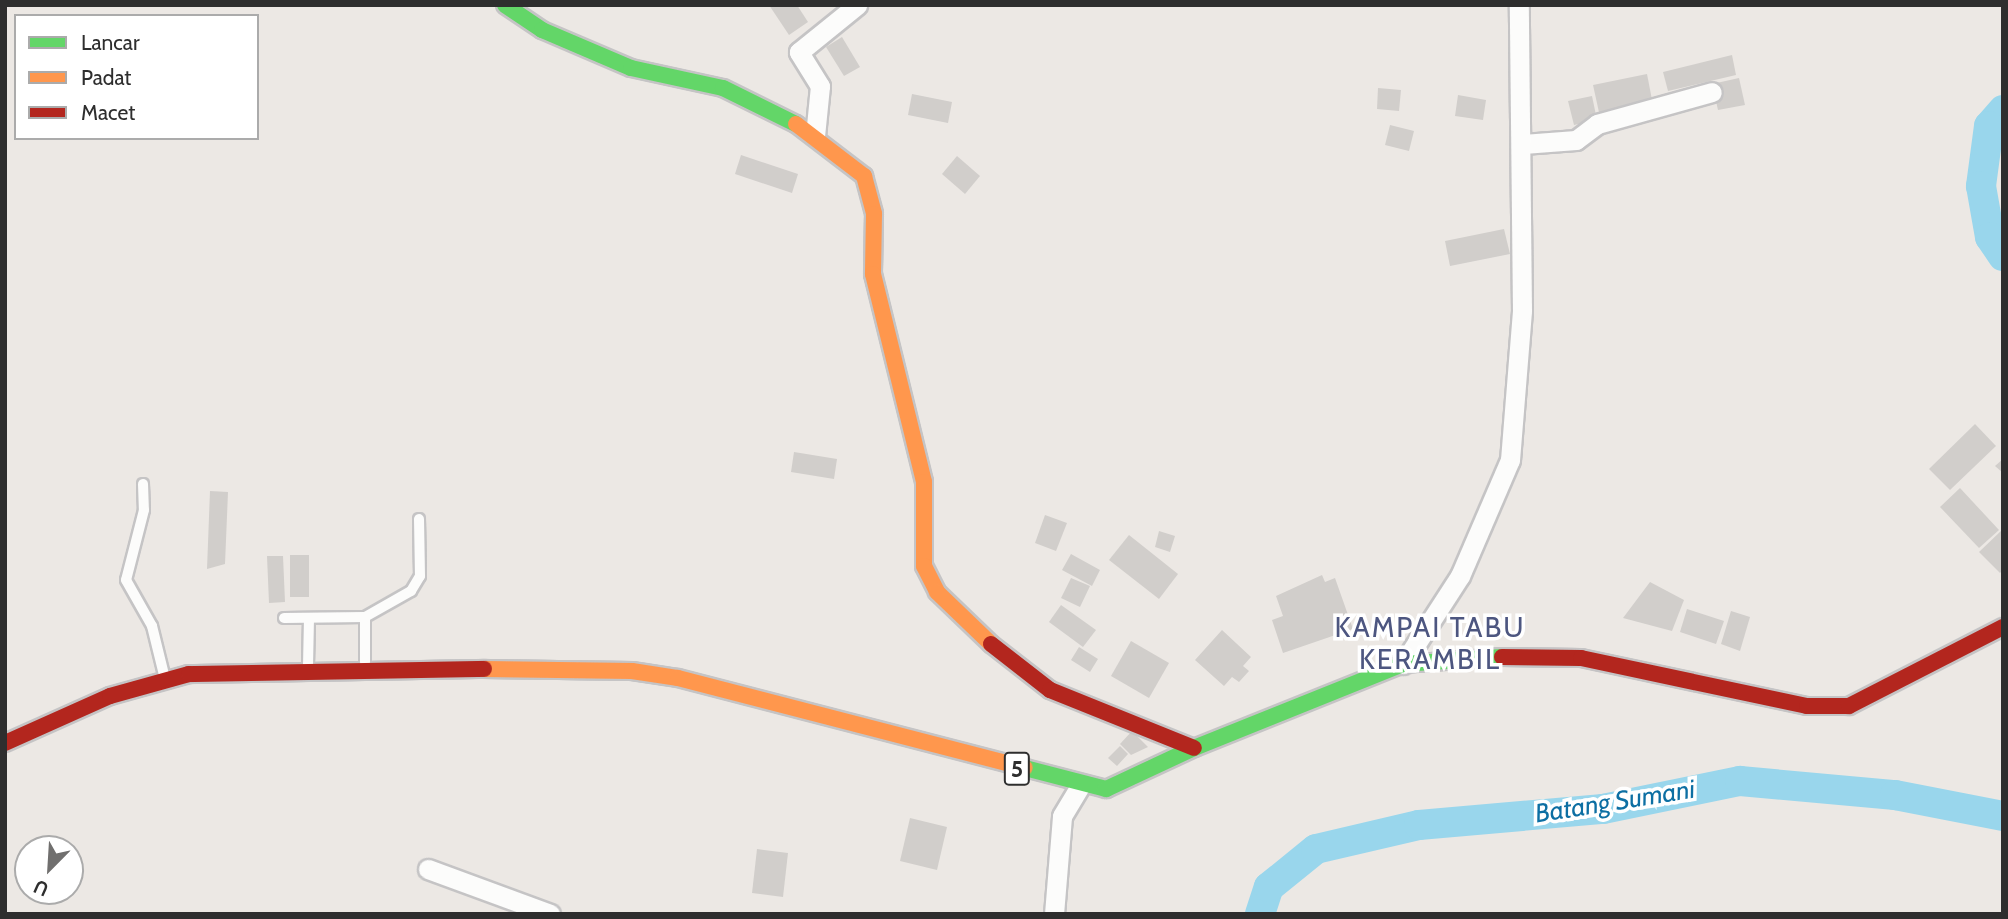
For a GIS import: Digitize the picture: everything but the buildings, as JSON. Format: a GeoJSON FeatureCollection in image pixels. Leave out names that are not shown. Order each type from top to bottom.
{"type":"FeatureCollection","features":[{"type":"Feature","properties":{"kind":"main road"},"geometry":{"type":"LineString","coordinates":[[505,5],[542,30],[624,65],[733,91],[780,112],[815,135],[864,176],[872,196],[873,274],[924,482],[924,566],[937,592],[1006,659],[1050,690],[1194,748]]}},
{"type":"Feature","properties":{"kind":"main road","name":"5"},"geometry":{"type":"LineString","coordinates":[[5,743],[110,696],[164,678],[365,669],[632,671],[678,678],[1080,786],[1105,789],[1194,748],[1282,716],[1403,664],[1510,656],[1581,658],[1729,686],[1807,706],[1849,706],[1872,698],[2002,627]]}},
{"type":"Feature","properties":{"kind":"street"},"geometry":{"type":"LineString","coordinates":[[815,135],[820,86],[799,52],[857,5]]}},
{"type":"Feature","properties":{"kind":"street"},"geometry":{"type":"LineString","coordinates":[[1403,664],[1460,576],[1510,460],[1521,363],[1523,144],[1519,5]]}},
{"type":"Feature","properties":{"kind":"street"},"geometry":{"type":"LineString","coordinates":[[1523,144],[1576,140],[1597,124],[1712,92]]}},
{"type":"Feature","properties":{"kind":"street"},"geometry":{"type":"LineString","coordinates":[[1054,914],[1062,816],[1080,786]]}},
{"type":"Feature","properties":{"kind":"street"},"geometry":{"type":"LineString","coordinates":[[428,869],[550,914]]}},
{"type":"Feature","properties":{"kind":"lane"},"geometry":{"type":"LineString","coordinates":[[142,484],[144,510],[126,580],[152,626],[164,678]]}},
{"type":"Feature","properties":{"kind":"lane"},"geometry":{"type":"LineString","coordinates":[[284,618],[365,617],[419,582],[419,519]]}},
{"type":"Feature","properties":{"kind":"lane"},"geometry":{"type":"LineString","coordinates":[[365,617],[365,669]]}},
{"type":"Feature","properties":{"kind":"lane"},"geometry":{"type":"LineString","coordinates":[[308,670],[309,618]]}},
{"type":"Feature","properties":{"kind":"waterway","name":"Batang Sumani"},"geometry":{"type":"LineString","coordinates":[[2003,110],[1989,126],[1981,186],[1990,237],[2003,256]]}},
{"type":"Feature","properties":{"kind":"waterway","name":"Batang Sumani"},"geometry":{"type":"LineString","coordinates":[[1260,914],[1269,887],[1316,849],[1419,825],[1603,809],[1740,781],[1895,795],[2003,816]]}},
{"type":"Feature","properties":{"kind":"traffic: fast"},"geometry":{"type":"LineString","coordinates":[[505,5],[542,30],[631,68],[723,88],[796,124]]}},
{"type":"Feature","properties":{"kind":"traffic: fast"},"geometry":{"type":"LineString","coordinates":[[1025,768],[1106,789],[1194,748],[1403,664],[1502,657]]}},
{"type":"Feature","properties":{"kind":"traffic: slow"},"geometry":{"type":"LineString","coordinates":[[796,124],[864,176],[874,214],[873,274],[924,482],[924,566],[937,592],[991,644]]}},
{"type":"Feature","properties":{"kind":"traffic: slow"},"geometry":{"type":"LineString","coordinates":[[484,669],[632,671],[678,678],[1025,768]]}},
{"type":"Feature","properties":{"kind":"traffic: jam"},"geometry":{"type":"LineString","coordinates":[[1502,657],[1581,658],[1807,706],[1849,706],[2003,627]]}},
{"type":"Feature","properties":{"kind":"traffic: jam"},"geometry":{"type":"LineString","coordinates":[[991,644],[1050,690],[1194,748]]}},
{"type":"Feature","properties":{"kind":"traffic: jam"},"geometry":{"type":"LineString","coordinates":[[5,743],[110,696],[189,674],[484,669]]}},
{"type":"Feature","properties":{"kind":"district","name":"KAMPAI TABU KERAMBIL"},"geometry":{"type":"Point","coordinates":[1430,643]}}]}
